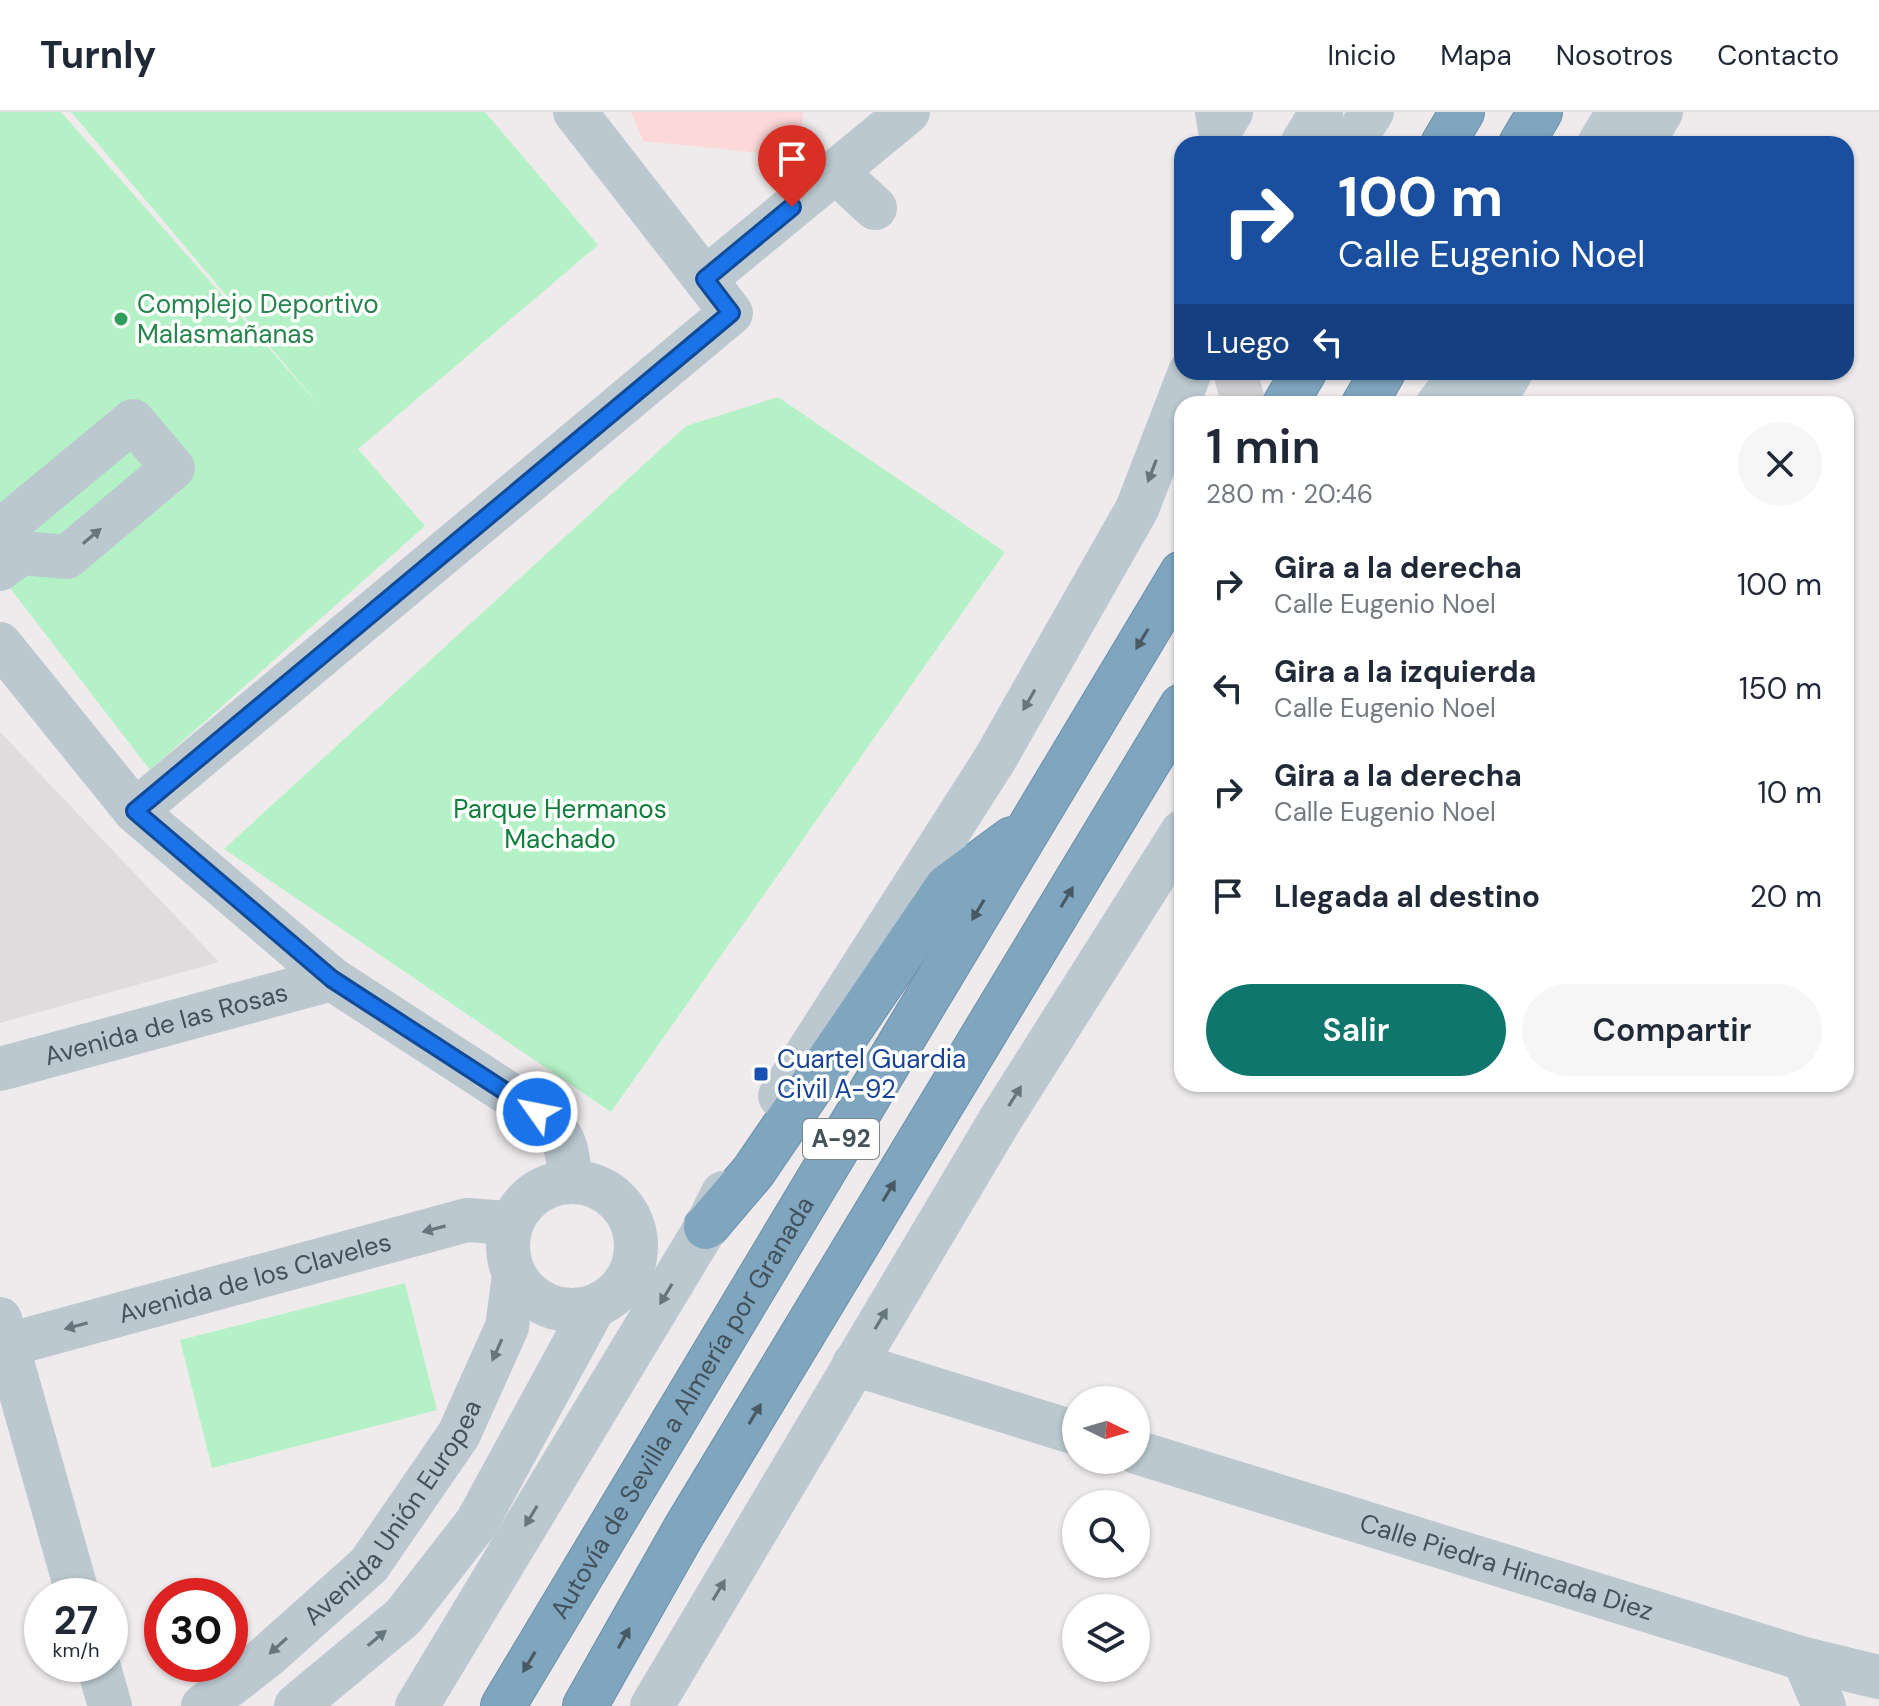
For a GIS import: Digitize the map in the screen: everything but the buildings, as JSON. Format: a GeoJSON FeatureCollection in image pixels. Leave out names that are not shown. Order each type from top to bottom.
{"type":"FeatureCollection","features":[{"type":"Feature","properties":{"kind":"highway"},"geometry":{"type":"LineString","coordinates":[[1448,136],[1462,112]]}},
{"type":"Feature","properties":{"kind":"highway"},"geometry":{"type":"LineString","coordinates":[[1526,136],[1540,112]]}},
{"type":"Feature","properties":{"kind":"highway","name":"Autovía de Sevilla a Almería por Granada"},"geometry":{"type":"LineString","coordinates":[[503,1706],[1174,586]]}},
{"type":"Feature","properties":{"kind":"highway","name":"A-92"},"geometry":{"type":"LineString","coordinates":[[585,1706],[692,1518],[1174,719]]}},
{"type":"Feature","properties":{"kind":"highway"},"geometry":{"type":"LineString","coordinates":[[706,1227],[753,1172],[947,887],[1027,828]]}},
{"type":"Feature","properties":{"kind":"street"},"geometry":{"type":"LineString","coordinates":[[135,811],[731,313],[575,112]]}},
{"type":"Feature","properties":{"kind":"street"},"geometry":{"type":"LineString","coordinates":[[705,279],[908,112]]}},
{"type":"Feature","properties":{"kind":"street"},"geometry":{"type":"LineString","coordinates":[[1217,112],[1220,130],[1231,112]]}},
{"type":"Feature","properties":{"kind":"street"},"geometry":{"type":"LineString","coordinates":[[1307,136],[1321,112]]}},
{"type":"Feature","properties":{"kind":"street"},"geometry":{"type":"LineString","coordinates":[[1356,136],[1372,112]]}},
{"type":"Feature","properties":{"kind":"street"},"geometry":{"type":"LineString","coordinates":[[1604,136],[1618,112]]}},
{"type":"Feature","properties":{"kind":"street"},"geometry":{"type":"LineString","coordinates":[[1647,136],[1661,112]]}},
{"type":"Feature","properties":{"kind":"street"},"geometry":{"type":"LineString","coordinates":[[836,172],[875,208]]}},
{"type":"Feature","properties":{"kind":"street"},"geometry":{"type":"LineString","coordinates":[[1444,396],[1457,380]]}},
{"type":"Feature","properties":{"kind":"street"},"geometry":{"type":"LineString","coordinates":[[417,1706],[706,1227],[739,1160],[995,759],[1137,509],[1174,413]]}},
{"type":"Feature","properties":{"kind":"street"},"geometry":{"type":"LineString","coordinates":[[0,531],[133,421],[173,468],[67,557],[21,553],[0,569]]}},
{"type":"Feature","properties":{"kind":"street"},"geometry":{"type":"LineString","coordinates":[[0,644],[135,811],[332,979],[537,1112],[559,1130],[566,1145],[571,1182]]}},
{"type":"Feature","properties":{"kind":"street"},"geometry":{"type":"LineString","coordinates":[[652,1706],[1000,1120],[1174,845]]}},
{"type":"Feature","properties":{"kind":"street","name":"Avenida de las Rosas"},"geometry":{"type":"LineString","coordinates":[[0,1069],[332,979]]}},
{"type":"Feature","properties":{"kind":"street"},"geometry":{"type":"LineString","coordinates":[[571,1182],[587,1184],[609,1194],[624,1208],[634,1229],[636,1253],[629,1276],[614,1295],[594,1307],[573,1311],[543,1304],[531,1297],[514,1275],[508,1258],[507,1241],[517,1212],[535,1193],[558,1183],[571,1182]]}},
{"type":"Feature","properties":{"kind":"street","name":"Avenida de los Claveles"},"geometry":{"type":"LineString","coordinates":[[2,1337],[467,1220],[511,1223]]}},
{"type":"Feature","properties":{"kind":"street","name":"Avenida Unión Europea"},"geometry":{"type":"LineString","coordinates":[[203,1706],[266,1657],[369,1565],[459,1434],[507,1327],[514,1275]]}},
{"type":"Feature","properties":{"kind":"street"},"geometry":{"type":"LineString","coordinates":[[296,1706],[403,1617],[477,1522],[594,1307]]}},
{"type":"Feature","properties":{"kind":"street"},"geometry":{"type":"LineString","coordinates":[[2,1337],[73,1578]]}},
{"type":"Feature","properties":{"kind":"street"},"geometry":{"type":"LineString","coordinates":[[854,1364],[1062,1429]]}},
{"type":"Feature","properties":{"kind":"street","name":"Calle Piedra Hincada Diez"},"geometry":{"type":"LineString","coordinates":[[1150,1456],[1804,1659],[1879,1677]]}},
{"type":"Feature","properties":{"kind":"street"},"geometry":{"type":"LineString","coordinates":[[1804,1659],[1824,1706]]}},
{"type":"Feature","properties":{"kind":"street"},"geometry":{"type":"LineString","coordinates":[[409,1706],[444,1660]]}},
{"type":"Feature","properties":{"kind":"shaded area"},"geometry":{"type":"Polygon","coordinates":[[[631,112],[803,112],[800,157],[643,141],[631,112]]]}},
{"type":"Feature","properties":{"kind":"shaded area"},"geometry":{"type":"Polygon","coordinates":[[[0,732],[219,962],[0,1023],[0,732]]]}},
{"type":"Feature","properties":{"kind":"green space","name":"Complejo Deportivo Malasmañanas"},"geometry":{"type":"Polygon","coordinates":[[[0,112],[61,112],[326,413],[71,112],[485,112],[598,245],[358,449],[425,526],[150,770],[0,575],[0,112]]]}},
{"type":"Feature","properties":{"kind":"green space","name":"Parque Hermanos Machado"},"geometry":{"type":"Polygon","coordinates":[[[778,397],[1005,552],[611,1112],[224,849],[686,426],[778,397]]]}},
{"type":"Feature","properties":{"kind":"green space"},"geometry":{"type":"Polygon","coordinates":[[[405,1283],[437,1410],[212,1468],[180,1340],[405,1283]]]}},
{"type":"Feature","properties":{"kind":"tunnel"},"geometry":{"type":"LineString","coordinates":[[1237,380],[1242,396]]}},
{"type":"Feature","properties":{"kind":"place","name":"Complejo Deportivo Malasmañanas"},"geometry":{"type":"Point","coordinates":[121,319]}},
{"type":"Feature","properties":{"kind":"place","name":"Cuartel Guardia Civil A-92"},"geometry":{"type":"Point","coordinates":[761,1074]}},
{"type":"Feature","properties":{"kind":"route"},"geometry":{"type":"LineString","coordinates":[[537,1112],[332,979],[135,811],[731,313],[705,279],[792,207]]}}]}
